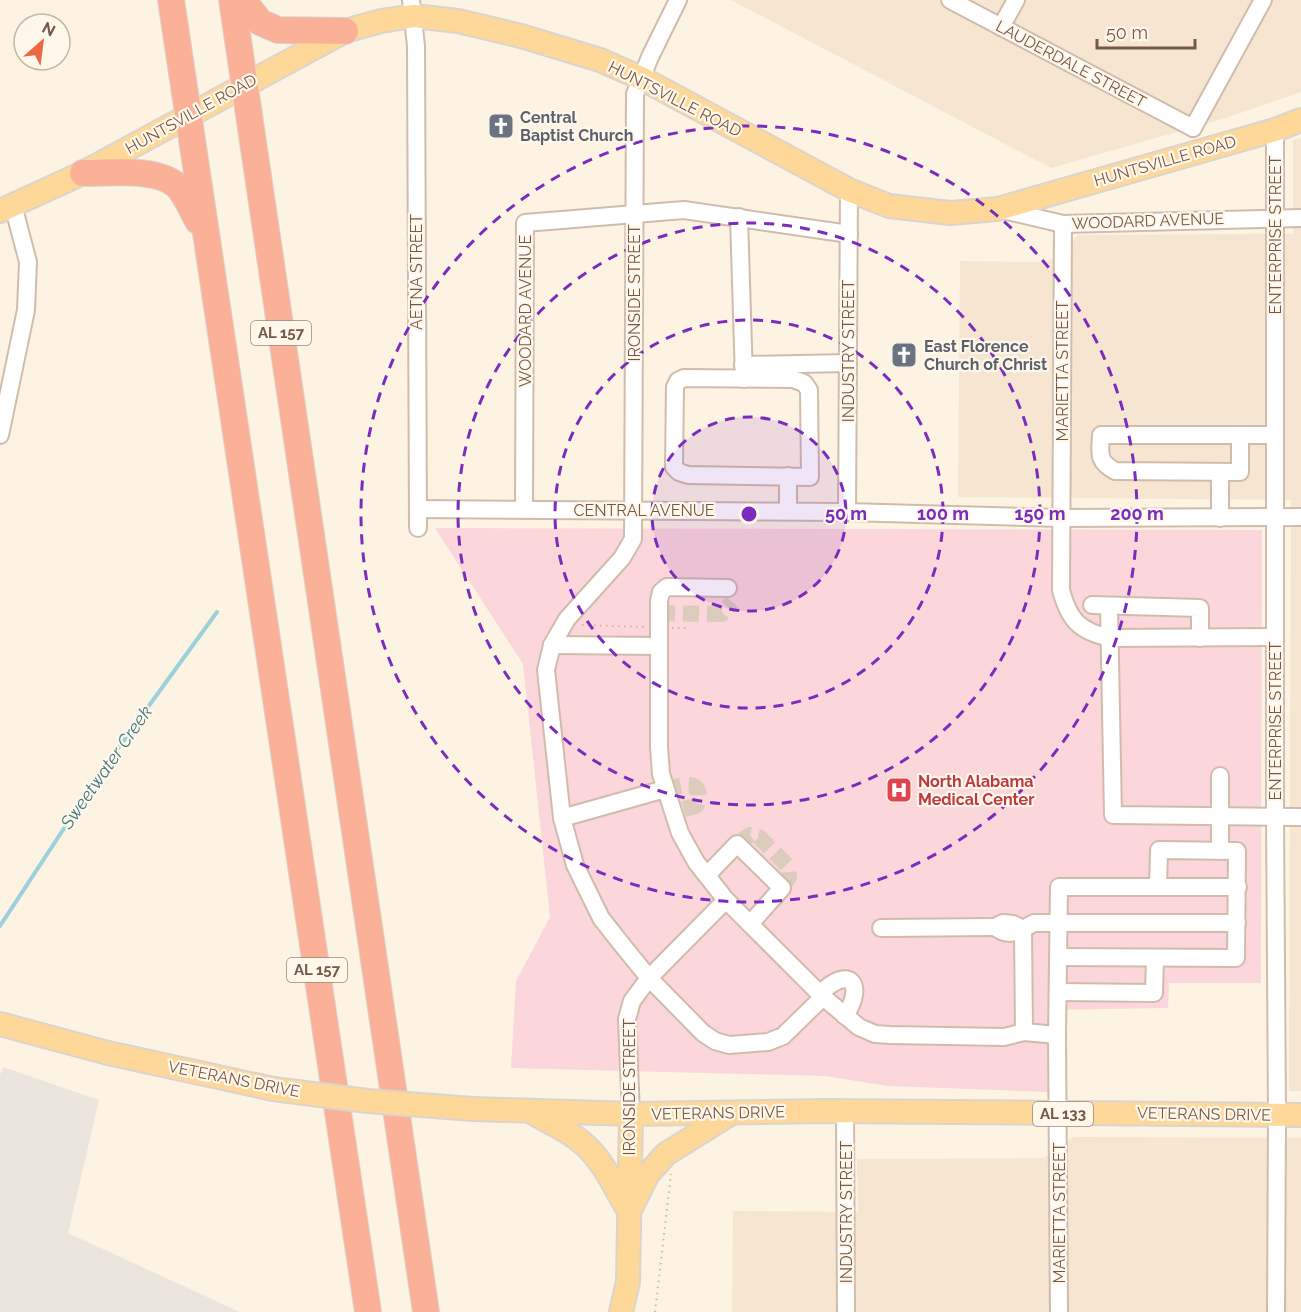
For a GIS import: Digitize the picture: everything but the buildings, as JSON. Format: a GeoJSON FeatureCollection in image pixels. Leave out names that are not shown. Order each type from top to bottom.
{"type":"FeatureCollection","features":[{"type":"Feature","properties":{"kind":"highway","name":"AL 157"},"geometry":{"type":"LineString","coordinates":[[171,0],[368,1312]]}},
{"type":"Feature","properties":{"kind":"highway","name":"AL 157"},"geometry":{"type":"LineString","coordinates":[[232,0],[426,1307]]}},
{"type":"Feature","properties":{"kind":"highway"},"geometry":{"type":"LineString","coordinates":[[243,0],[260,22],[278,30],[345,31]]}},
{"type":"Feature","properties":{"kind":"highway"},"geometry":{"type":"LineString","coordinates":[[83,173],[139,173],[160,177],[179,187],[208,241]]}},
{"type":"Feature","properties":{"kind":"main road","name":"HUNTSVILLE ROAD"},"geometry":{"type":"LineString","coordinates":[[7,208],[83,173],[345,31],[381,21],[413,8],[521,36],[600,60],[640,78],[849,190],[889,206],[950,213],[998,209],[1275,130],[1301,120]]}},
{"type":"Feature","properties":{"kind":"main road","name":"VETERANS DRIVE"},"geometry":{"type":"LineString","coordinates":[[0,1024],[108,1053],[273,1089],[368,1101],[473,1110],[631,1114],[845,1112],[1301,1115]]}},
{"type":"Feature","properties":{"kind":"main road"},"geometry":{"type":"LineString","coordinates":[[531,1112],[576,1138],[587,1147],[599,1160],[629,1212]]}},
{"type":"Feature","properties":{"kind":"main road","name":"IRONSIDE STREET"},"geometry":{"type":"LineString","coordinates":[[621,1312],[628,1282],[631,1114]]}},
{"type":"Feature","properties":{"kind":"main road"},"geometry":{"type":"LineString","coordinates":[[629,1212],[648,1174],[666,1154],[731,1114]]}},
{"type":"Feature","properties":{"kind":"street","name":"IRONSIDE STREET"},"geometry":{"type":"LineString","coordinates":[[678,0],[640,78],[635,94],[633,539],[622,558],[567,619],[552,645],[546,670],[562,818],[575,866],[601,918],[649,978],[703,1033],[715,1041],[729,1045],[768,1042],[783,1036],[837,979],[844,978],[851,981],[855,987],[855,998],[845,1016]]}},
{"type":"Feature","properties":{"kind":"street","name":"LAUDERDALE STREET"},"geometry":{"type":"LineString","coordinates":[[950,0],[1193,128]]}},
{"type":"Feature","properties":{"kind":"street"},"geometry":{"type":"LineString","coordinates":[[1001,27],[1016,0]]}},
{"type":"Feature","properties":{"kind":"street"},"geometry":{"type":"LineString","coordinates":[[1203,150],[1193,128],[1263,0]]}},
{"type":"Feature","properties":{"kind":"street","name":"AETNA STREET"},"geometry":{"type":"LineString","coordinates":[[413,8],[416,46],[418,528]]}},
{"type":"Feature","properties":{"kind":"street","name":"ENTERPRISE STREET"},"geometry":{"type":"LineString","coordinates":[[1275,130],[1275,817],[1278,1115],[1276,1312]]}},
{"type":"Feature","properties":{"kind":"street","name":"INDUSTRY STREET"},"geometry":{"type":"LineString","coordinates":[[847,512],[849,190]]}},
{"type":"Feature","properties":{"kind":"street"},"geometry":{"type":"LineString","coordinates":[[0,435],[17,358],[26,301],[28,262],[7,208]]}},
{"type":"Feature","properties":{"kind":"street","name":"WOODARD AVENUE"},"geometry":{"type":"LineString","coordinates":[[998,209],[1063,224],[1301,218]]}},
{"type":"Feature","properties":{"kind":"street","name":"WOODARD AVENUE"},"geometry":{"type":"LineString","coordinates":[[524,509],[525,223],[684,210],[849,234]]}},
{"type":"Feature","properties":{"kind":"street"},"geometry":{"type":"LineString","coordinates":[[739,217],[743,372]]}},
{"type":"Feature","properties":{"kind":"street","name":"MARIETTA STREET"},"geometry":{"type":"LineString","coordinates":[[1063,224],[1061,590],[1065,606],[1077,624],[1092,634],[1110,638]]}},
{"type":"Feature","properties":{"kind":"street"},"geometry":{"type":"LineString","coordinates":[[743,372],[793,379],[804,383],[809,390],[810,477],[688,475],[679,472],[674,467],[675,387],[678,381],[684,378],[743,372],[848,363]]}},
{"type":"Feature","properties":{"kind":"street"},"geometry":{"type":"LineString","coordinates":[[1240,435],[1240,472],[1115,471],[1105,465],[1100,457],[1101,435],[1240,435],[1275,435]]}},
{"type":"Feature","properties":{"kind":"street"},"geometry":{"type":"LineString","coordinates":[[1220,472],[1220,518]]}},
{"type":"Feature","properties":{"kind":"street"},"geometry":{"type":"LineString","coordinates":[[788,476],[788,511]]}},
{"type":"Feature","properties":{"kind":"street","name":"CENTRAL AVENUE"},"geometry":{"type":"LineString","coordinates":[[418,508],[788,511],[1061,518],[1301,517]]}},
{"type":"Feature","properties":{"kind":"street"},"geometry":{"type":"LineString","coordinates":[[728,588],[667,587],[661,592],[659,601],[661,774],[680,833],[696,861],[726,900],[822,995],[859,1027],[875,1034],[890,1035],[1004,1037],[1024,1032],[1057,1035]]}},
{"type":"Feature","properties":{"kind":"street"},"geometry":{"type":"LineString","coordinates":[[1092,605],[1200,608],[1200,638]]}},
{"type":"Feature","properties":{"kind":"street"},"geometry":{"type":"LineString","coordinates":[[1109,606],[1113,815],[1301,817]]}},
{"type":"Feature","properties":{"kind":"street"},"geometry":{"type":"LineString","coordinates":[[1110,638],[1275,637]]}},
{"type":"Feature","properties":{"kind":"street"},"geometry":{"type":"LineString","coordinates":[[552,645],[659,646]]}},
{"type":"Feature","properties":{"kind":"street"},"geometry":{"type":"LineString","coordinates":[[1220,851],[1221,776]]}},
{"type":"Feature","properties":{"kind":"street"},"geometry":{"type":"LineString","coordinates":[[562,818],[665,789]]}},
{"type":"Feature","properties":{"kind":"street"},"geometry":{"type":"LineString","coordinates":[[707,875],[737,843],[782,888],[750,924]]}},
{"type":"Feature","properties":{"kind":"street"},"geometry":{"type":"LineString","coordinates":[[1058,957],[1236,958],[1238,887],[1237,851],[1159,850],[1158,887],[1238,887]]}},
{"type":"Feature","properties":{"kind":"street","name":"MARIETTA STREET"},"geometry":{"type":"LineString","coordinates":[[1059,1312],[1057,1035],[1059,887],[1158,887]]}},
{"type":"Feature","properties":{"kind":"street","name":"IRONSIDE STREET"},"geometry":{"type":"LineString","coordinates":[[631,1114],[627,1019],[632,1001],[649,978],[726,900]]}},
{"type":"Feature","properties":{"kind":"street"},"geometry":{"type":"LineString","coordinates":[[881,928],[995,927],[1003,923],[1023,928],[1034,923],[1059,922],[1237,923]]}},
{"type":"Feature","properties":{"kind":"street"},"geometry":{"type":"LineString","coordinates":[[1023,928],[1024,1032]]}},
{"type":"Feature","properties":{"kind":"street"},"geometry":{"type":"LineString","coordinates":[[1058,992],[1154,993],[1155,958]]}},
{"type":"Feature","properties":{"kind":"street","name":"INDUSTRY STREET"},"geometry":{"type":"LineString","coordinates":[[845,1112],[846,1312]]}},
{"type":"Feature","properties":{"kind":"path"},"geometry":{"type":"LineString","coordinates":[[567,619],[574,625],[689,628]]}},
{"type":"Feature","properties":{"kind":"path"},"geometry":{"type":"LineString","coordinates":[[655,1312],[672,1172]]}},
{"type":"Feature","properties":{"kind":"shaded area"},"geometry":{"type":"Polygon","coordinates":[[[731,0],[1301,0],[1301,92],[1226,118],[1051,168],[731,0]]]}},
{"type":"Feature","properties":{"kind":"shaded area"},"geometry":{"type":"Polygon","coordinates":[[[1301,138],[1301,1091],[1289,1091],[1291,500],[958,497],[960,261],[1048,262],[1078,235],[1293,234],[1293,140],[1301,138]]]}},
{"type":"Feature","properties":{"kind":"shaded area","name":"North Alabama Medical Center"},"geometry":{"type":"Polygon","coordinates":[[[435,528],[1262,530],[1261,983],[1169,983],[1168,1008],[1049,1010],[1050,1092],[887,1086],[826,1076],[511,1068],[516,981],[550,917],[523,664],[435,528]]]}},
{"type":"Feature","properties":{"kind":"shaded area"},"geometry":{"type":"Polygon","coordinates":[[[3,1067],[99,1100],[68,1233],[240,1312],[0,1312],[0,1075],[3,1067]]]}},
{"type":"Feature","properties":{"kind":"shaded area"},"geometry":{"type":"Polygon","coordinates":[[[1073,1137],[1301,1138],[1301,1312],[732,1312],[733,1211],[858,1212],[857,1159],[1044,1158],[1073,1137]]]}},
{"type":"Feature","properties":{"kind":"waterway","name":"Sweetwater Creek"},"geometry":{"type":"LineString","coordinates":[[0,926],[103,769],[217,612]]}},
{"type":"Feature","properties":{"kind":"tunnel"},"geometry":{"type":"LineString","coordinates":[[659,613],[722,614],[732,602]]}},
{"type":"Feature","properties":{"kind":"tunnel"},"geometry":{"type":"LineString","coordinates":[[665,789],[687,785],[694,786],[698,791],[696,806],[672,812]]}},
{"type":"Feature","properties":{"kind":"tunnel"},"geometry":{"type":"LineString","coordinates":[[737,844],[750,835],[759,837],[788,866],[789,877],[782,888]]}},
{"type":"Feature","properties":{"kind":"place","name":"Central Baptist Church"},"geometry":{"type":"Point","coordinates":[501,126]}},
{"type":"Feature","properties":{"kind":"place","name":"East Florence Church of Christ"},"geometry":{"type":"Point","coordinates":[904,355]}},
{"type":"Feature","properties":{"kind":"place","name":"North Alabama Medical Center"},"geometry":{"type":"Point","coordinates":[899,790]}}]}
